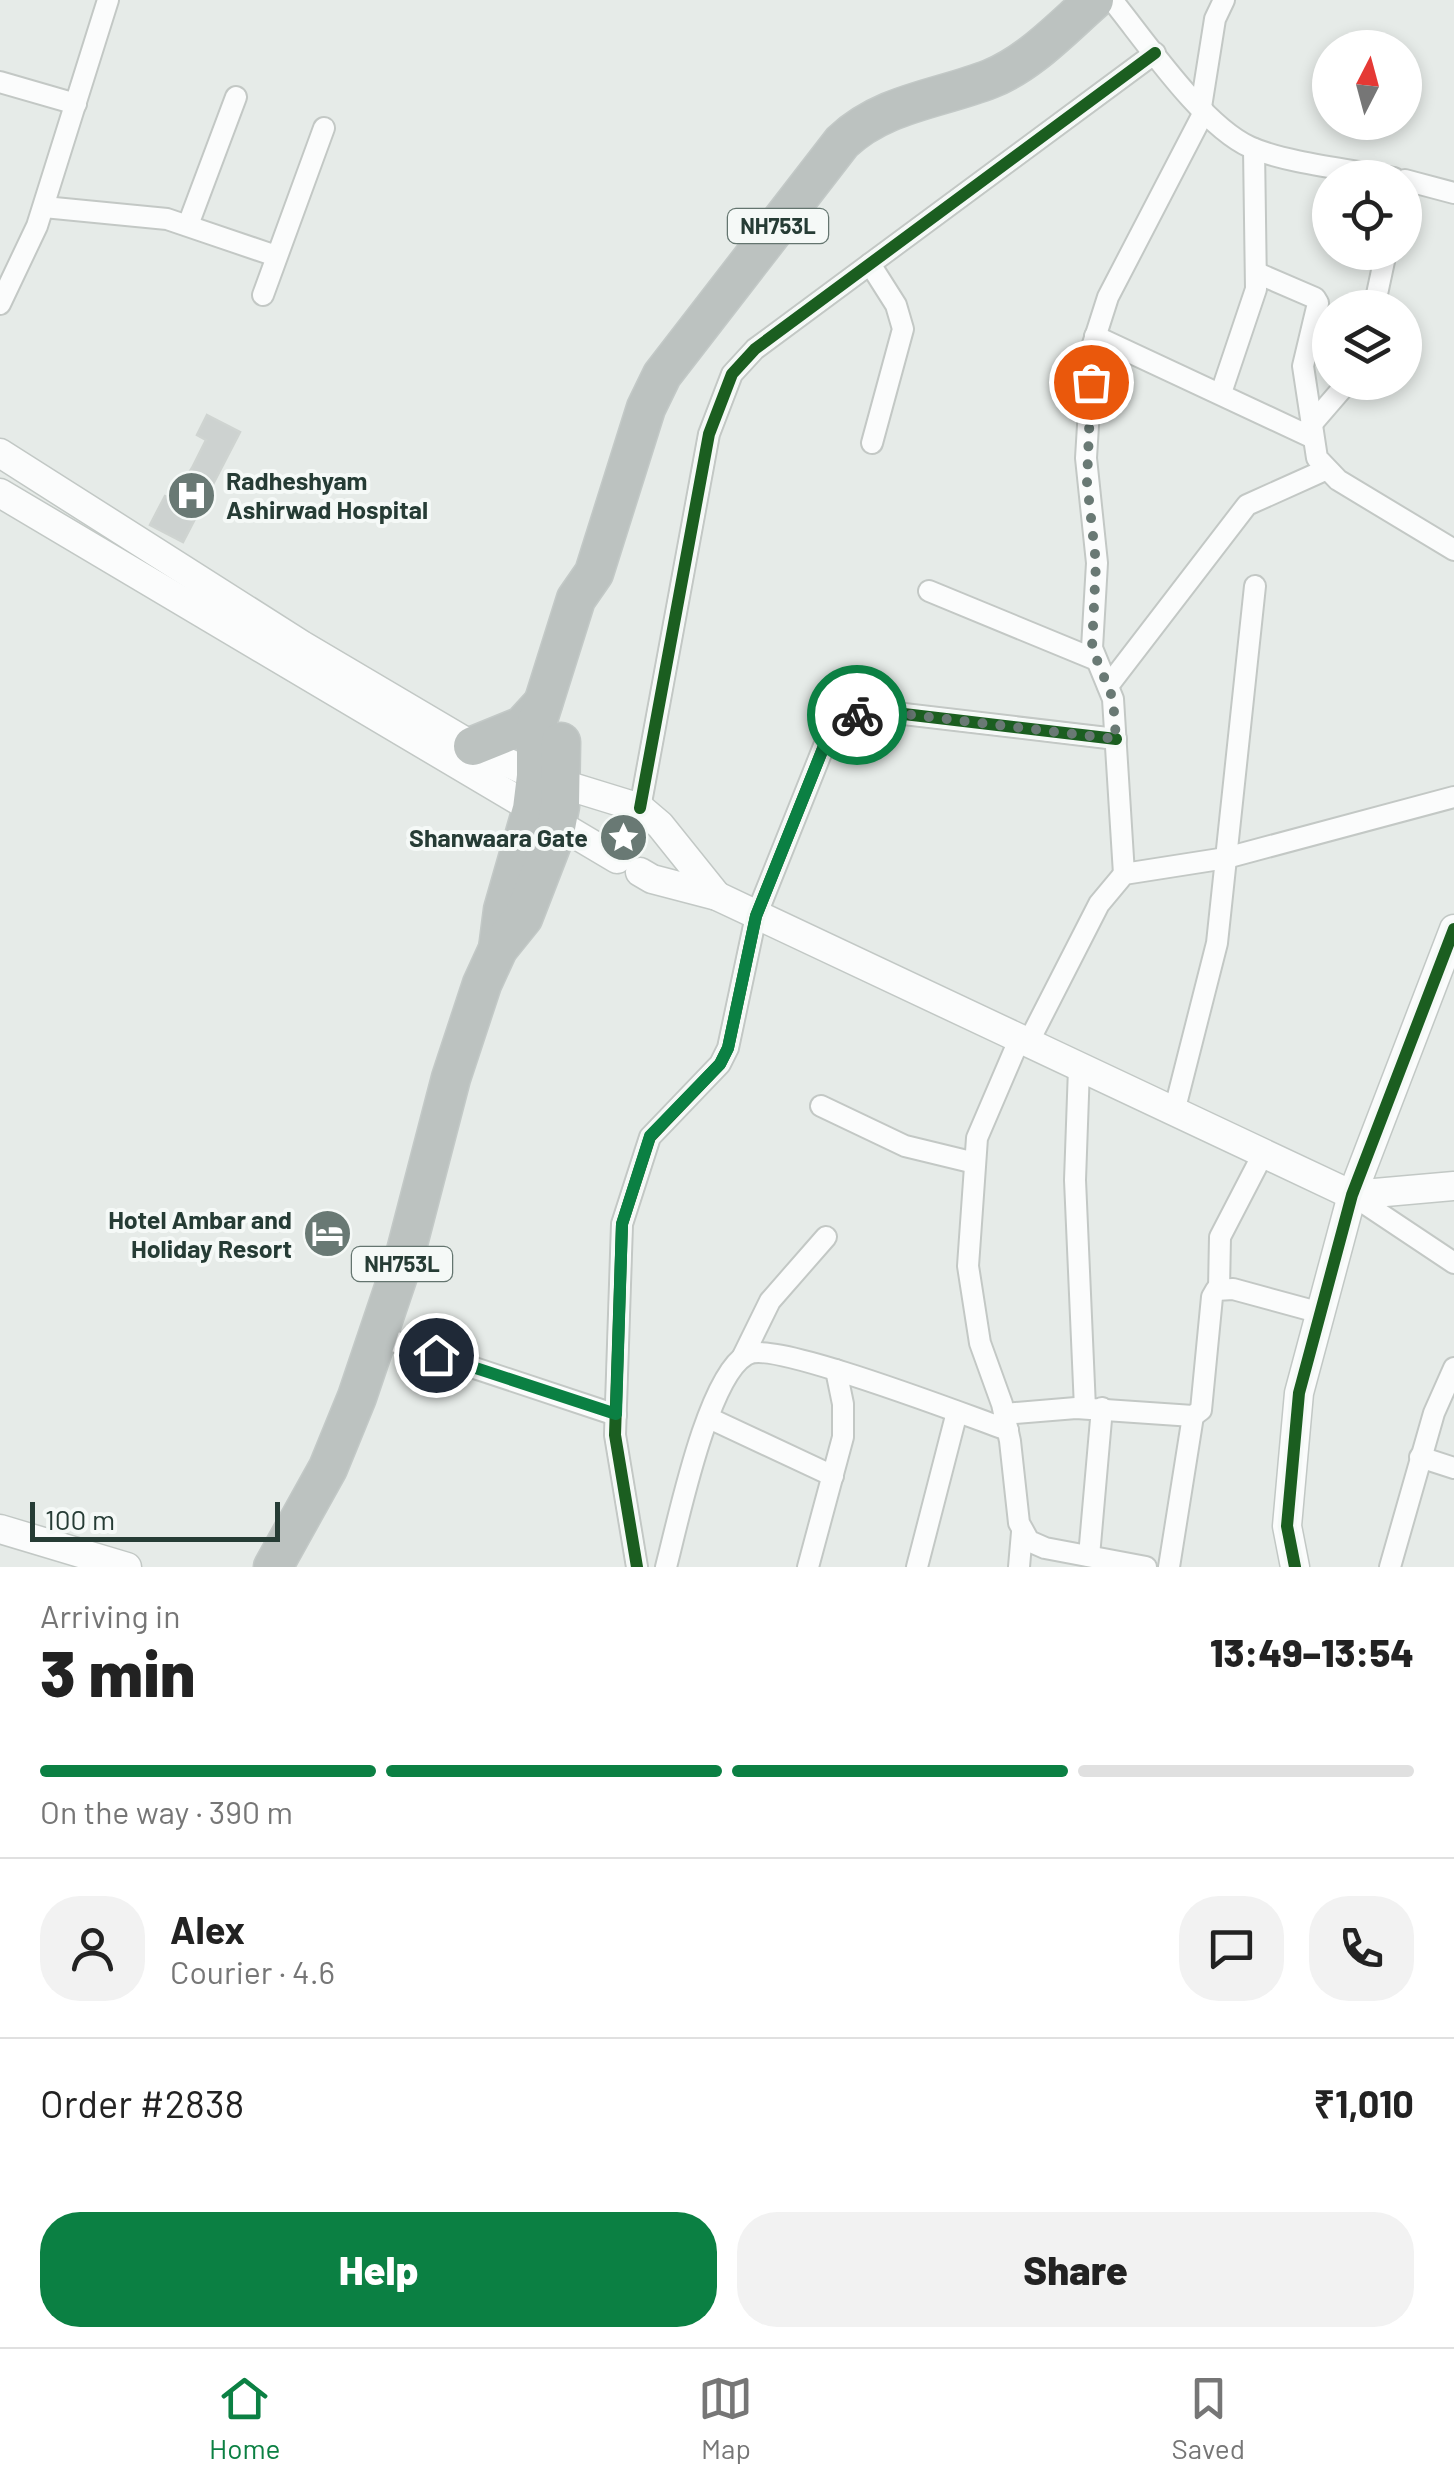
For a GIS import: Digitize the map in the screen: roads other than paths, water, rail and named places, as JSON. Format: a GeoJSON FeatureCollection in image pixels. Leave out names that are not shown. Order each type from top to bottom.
{"type":"FeatureCollection","features":[{"type":"Feature","properties":{"kind":"highway","name":"NH753L"},"geometry":{"type":"LineString","coordinates":[[546,798],[536,726],[576,599],[594,573],[646,408],[662,374],[842,142],[860,125],[895,108],[990,79],[1013,68],[1094,0]]}},
{"type":"Feature","properties":{"kind":"highway","name":"NH753L"},"geometry":{"type":"LineString","coordinates":[[274,1567],[328,1468],[358,1397],[405,1254],[451,1078],[482,984],[498,949],[524,918],[560,731],[596,609],[594,573]]}},
{"type":"Feature","properties":{"kind":"highway"},"geometry":{"type":"LineString","coordinates":[[474,746],[522,726],[543,703]]}},
{"type":"Feature","properties":{"kind":"main road"},"geometry":{"type":"LineString","coordinates":[[0,453],[302,645],[474,746],[628,865],[652,879],[717,896],[1352,1195],[1454,1186]]}},
{"type":"Feature","properties":{"kind":"main road"},"geometry":{"type":"LineString","coordinates":[[0,493],[546,798],[640,808],[660,825],[717,896]]}},
{"type":"Feature","properties":{"kind":"main road"},"geometry":{"type":"LineString","coordinates":[[1295,1567],[1287,1526],[1299,1394],[1352,1195],[1454,929]]}},
{"type":"Feature","properties":{"kind":"main road"},"geometry":{"type":"LineString","coordinates":[[0,1529],[128,1567]]}},
{"type":"Feature","properties":{"kind":"street"},"geometry":{"type":"LineString","coordinates":[[0,304],[44,207],[108,0]]}},
{"type":"Feature","properties":{"kind":"street"},"geometry":{"type":"LineString","coordinates":[[1112,0],[1202,109],[1232,136],[1254,149],[1312,161]]}},
{"type":"Feature","properties":{"kind":"street"},"geometry":{"type":"LineString","coordinates":[[1124,874],[1113,699],[1092,648],[1096,563],[1086,458],[1095,336],[1108,297],[1202,109],[1215,18],[1224,0]]}},
{"type":"Feature","properties":{"kind":"street"},"geometry":{"type":"LineString","coordinates":[[640,808],[709,434],[732,374],[754,349],[1154,53]]}},
{"type":"Feature","properties":{"kind":"street"},"geometry":{"type":"LineString","coordinates":[[0,82],[76,104]]}},
{"type":"Feature","properties":{"kind":"street"},"geometry":{"type":"LineString","coordinates":[[188,225],[236,98]]}},
{"type":"Feature","properties":{"kind":"street"},"geometry":{"type":"LineString","coordinates":[[263,295],[324,128]]}},
{"type":"Feature","properties":{"kind":"street"},"geometry":{"type":"LineString","coordinates":[[1221,392],[1253,304],[1254,149]]}},
{"type":"Feature","properties":{"kind":"street"},"geometry":{"type":"LineString","coordinates":[[1422,185],[1454,193]]}},
{"type":"Feature","properties":{"kind":"street"},"geometry":{"type":"LineString","coordinates":[[44,207],[156,217],[276,256]]}},
{"type":"Feature","properties":{"kind":"street"},"geometry":{"type":"LineString","coordinates":[[870,264],[896,304],[903,329],[872,443]]}},
{"type":"Feature","properties":{"kind":"street"},"geometry":{"type":"LineString","coordinates":[[1256,273],[1315,298],[1318,304],[1304,358],[1311,431],[1317,458],[1325,470],[1454,550]]}},
{"type":"Feature","properties":{"kind":"street"},"geometry":{"type":"LineString","coordinates":[[1095,336],[1311,431]]}},
{"type":"Feature","properties":{"kind":"street"},"geometry":{"type":"LineString","coordinates":[[1311,431],[1334,400]]}},
{"type":"Feature","properties":{"kind":"street"},"geometry":{"type":"LineString","coordinates":[[1108,686],[1247,505],[1325,470]]}},
{"type":"Feature","properties":{"kind":"street"},"geometry":{"type":"LineString","coordinates":[[1174,1112],[1215,955],[1255,586]]}},
{"type":"Feature","properties":{"kind":"street"},"geometry":{"type":"LineString","coordinates":[[929,592],[1094,659]]}},
{"type":"Feature","properties":{"kind":"street"},"geometry":{"type":"LineString","coordinates":[[636,1567],[615,1435],[622,1224],[650,1136],[720,1064],[728,1048],[756,916],[836,716],[904,714],[1116,739]]}},
{"type":"Feature","properties":{"kind":"street"},"geometry":{"type":"LineString","coordinates":[[1019,1567],[1022,1532],[1006,1422],[980,1344],[968,1274],[975,1164],[979,1132],[1099,904],[1124,874],[1226,858],[1454,797]]}},
{"type":"Feature","properties":{"kind":"street"},"geometry":{"type":"LineString","coordinates":[[1079,1068],[1074,1180],[1094,1408],[1089,1556]]}},
{"type":"Feature","properties":{"kind":"street"},"geometry":{"type":"LineString","coordinates":[[822,1106],[905,1146],[975,1164]]}},
{"type":"Feature","properties":{"kind":"street"},"geometry":{"type":"LineString","coordinates":[[743,1356],[764,1352],[836,1370],[957,1412],[1006,1422],[1094,1408],[1193,1416],[1201,1410],[1212,1297],[1220,1289],[1220,1237],[1263,1154]]}},
{"type":"Feature","properties":{"kind":"street"},"geometry":{"type":"LineString","coordinates":[[1352,1195],[1454,1263]]}},
{"type":"Feature","properties":{"kind":"street"},"geometry":{"type":"LineString","coordinates":[[666,1567],[708,1418],[719,1393],[743,1356],[770,1301],[826,1237]]}},
{"type":"Feature","properties":{"kind":"street"},"geometry":{"type":"LineString","coordinates":[[1220,1289],[1233,1289],[1321,1313]]}},
{"type":"Feature","properties":{"kind":"street"},"geometry":{"type":"LineString","coordinates":[[378,1336],[616,1414]]}},
{"type":"Feature","properties":{"kind":"street"},"geometry":{"type":"LineString","coordinates":[[1390,1567],[1434,1413],[1454,1368]]}},
{"type":"Feature","properties":{"kind":"street"},"geometry":{"type":"LineString","coordinates":[[808,1567],[844,1420],[836,1370]]}},
{"type":"Feature","properties":{"kind":"street"},"geometry":{"type":"LineString","coordinates":[[917,1567],[957,1412]]}},
{"type":"Feature","properties":{"kind":"street"},"geometry":{"type":"LineString","coordinates":[[1170,1567],[1193,1416]]}},
{"type":"Feature","properties":{"kind":"street"},"geometry":{"type":"LineString","coordinates":[[708,1418],[833,1476]]}},
{"type":"Feature","properties":{"kind":"street"},"geometry":{"type":"LineString","coordinates":[[1420,1457],[1454,1468]]}},
{"type":"Feature","properties":{"kind":"street"},"geometry":{"type":"LineString","coordinates":[[1022,1532],[1045,1548],[1146,1567]]}},
{"type":"Feature","properties":{"kind":"street"},"geometry":{"type":"LineString","coordinates":[[1045,1548],[1060,1567]]}},
{"type":"Feature","properties":{"kind":"place","name":"Radheshyam Ashirwad Hospital"},"geometry":{"type":"Point","coordinates":[191,495]}},
{"type":"Feature","properties":{"kind":"place","name":"Shanwaara Gate"},"geometry":{"type":"Point","coordinates":[623,838]}},
{"type":"Feature","properties":{"kind":"place","name":"Hotel Ambar and Holiday Resort"},"geometry":{"type":"Point","coordinates":[327,1234]}}]}
